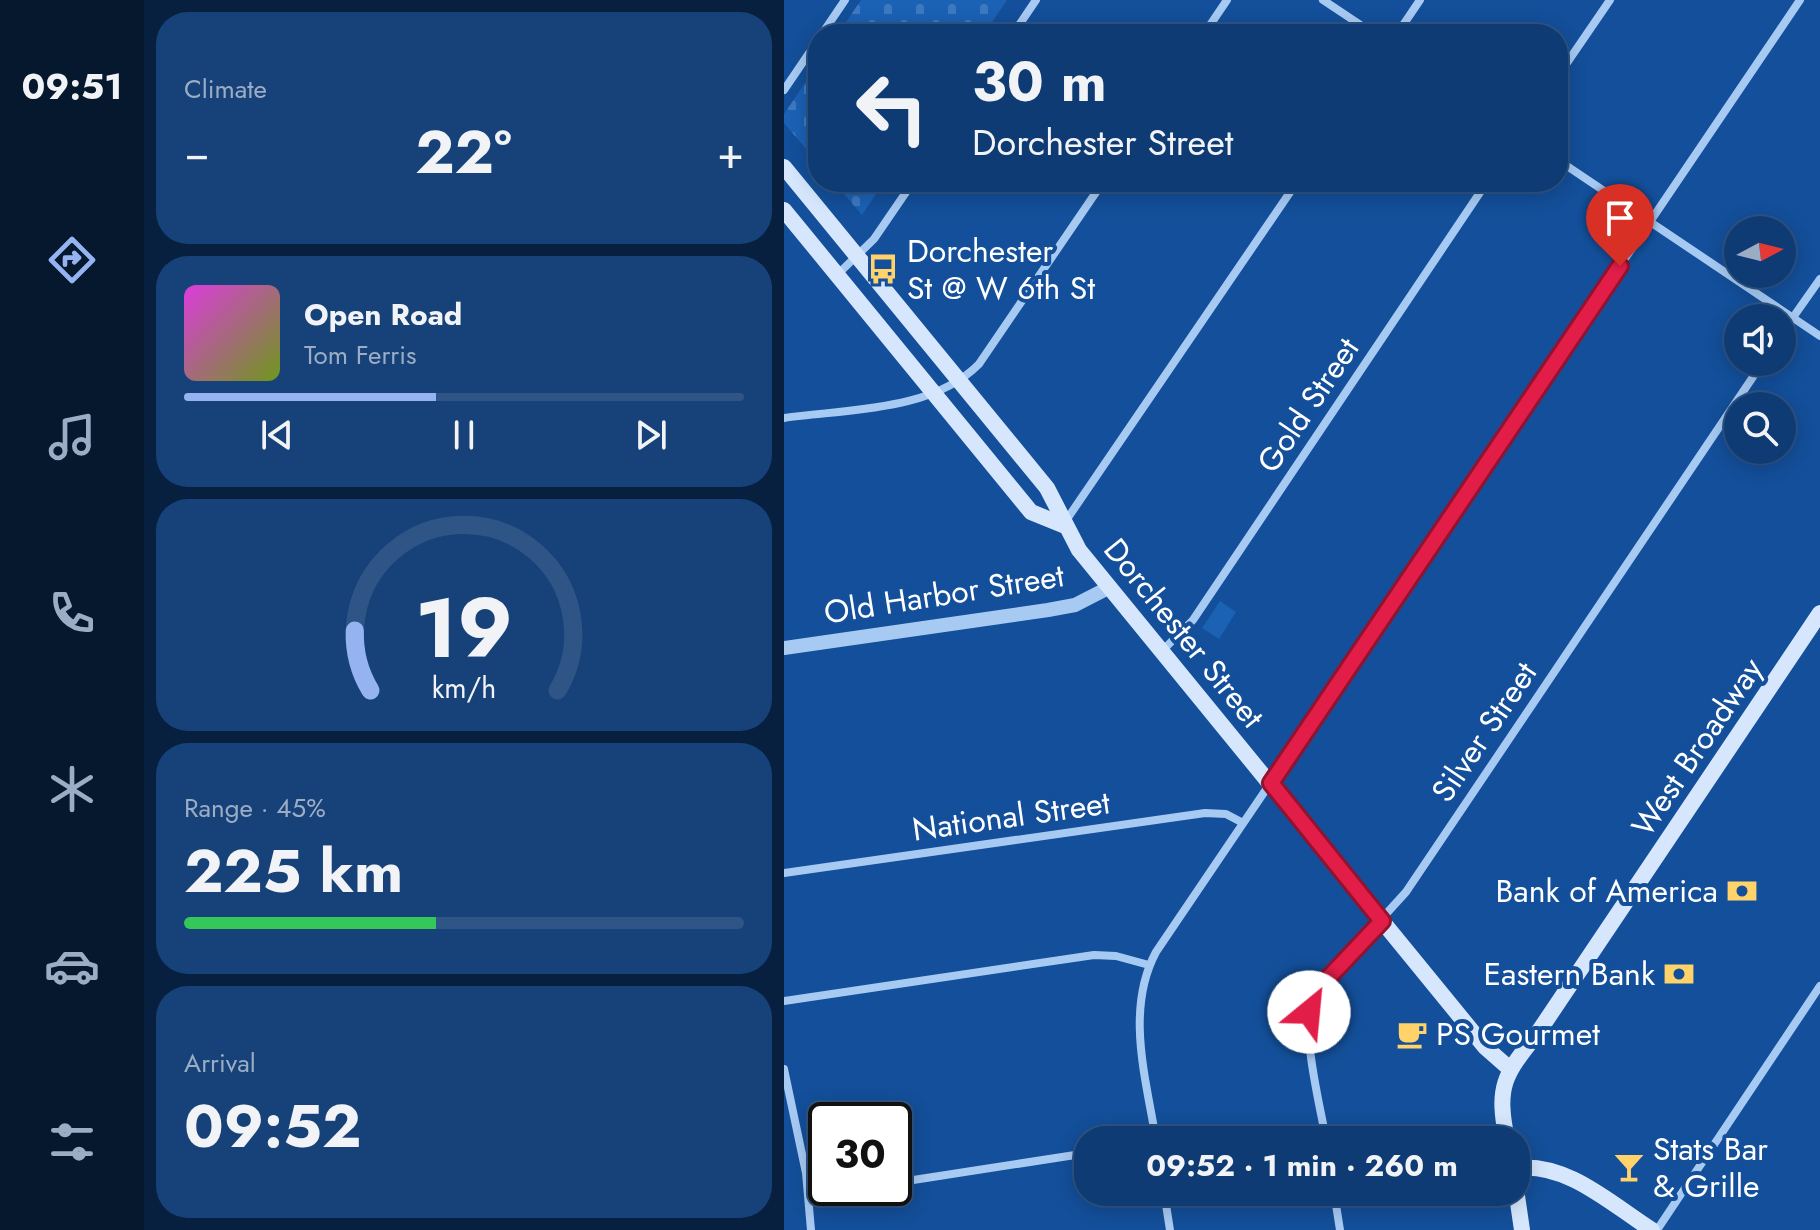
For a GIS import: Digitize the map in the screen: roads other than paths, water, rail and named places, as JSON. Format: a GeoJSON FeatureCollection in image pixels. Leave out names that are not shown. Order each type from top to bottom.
{"type":"FeatureCollection","features":[{"type":"Feature","properties":{"kind":"main road","name":"Dorchester Street"},"geometry":{"type":"LineString","coordinates":[[785,170],[1047,488],[1063,525],[1110,587],[1485,1047],[1510,1069]]}},
{"type":"Feature","properties":{"kind":"main road","name":"Dorchester Street"},"geometry":{"type":"LineString","coordinates":[[784,210],[1031,512],[1063,525]]}},
{"type":"Feature","properties":{"kind":"main road","name":"West Broadway"},"geometry":{"type":"LineString","coordinates":[[1510,1069],[1820,613]]}},
{"type":"Feature","properties":{"kind":"main road"},"geometry":{"type":"LineString","coordinates":[[1505,1126],[1501,1089],[1510,1069]]}},
{"type":"Feature","properties":{"kind":"main road"},"geometry":{"type":"LineString","coordinates":[[1530,1167],[1562,1173],[1654,1230]]}},
{"type":"Feature","properties":{"kind":"main road"},"geometry":{"type":"LineString","coordinates":[[1518,1206],[1522,1230]]}},
{"type":"Feature","properties":{"kind":"street"},"geometry":{"type":"LineString","coordinates":[[829,24],[845,0]]}},
{"type":"Feature","properties":{"kind":"street"},"geometry":{"type":"LineString","coordinates":[[1020,24],[1036,0]]}},
{"type":"Feature","properties":{"kind":"street"},"geometry":{"type":"LineString","coordinates":[[1211,24],[1227,0]]}},
{"type":"Feature","properties":{"kind":"street"},"geometry":{"type":"LineString","coordinates":[[1323,0],[1359,24]]}},
{"type":"Feature","properties":{"kind":"street"},"geometry":{"type":"LineString","coordinates":[[1404,24],[1420,0]]}},
{"type":"Feature","properties":{"kind":"street"},"geometry":{"type":"LineString","coordinates":[[1568,61],[1610,0]]}},
{"type":"Feature","properties":{"kind":"street"},"geometry":{"type":"LineString","coordinates":[[1154,1126],[1139,1024],[1141,992],[1149,965],[1800,0]]}},
{"type":"Feature","properties":{"kind":"street"},"geometry":{"type":"LineString","coordinates":[[784,90],[808,55]]}},
{"type":"Feature","properties":{"kind":"street"},"geometry":{"type":"LineString","coordinates":[[1568,167],[1773,304]]}},
{"type":"Feature","properties":{"kind":"street"},"geometry":{"type":"LineString","coordinates":[[838,274],[858,256],[906,192]]}},
{"type":"Feature","properties":{"kind":"street"},"geometry":{"type":"LineString","coordinates":[[784,418],[907,400],[933,393],[959,380],[979,364],[1096,192]]}},
{"type":"Feature","properties":{"kind":"street"},"geometry":{"type":"LineString","coordinates":[[1063,525],[1290,192]]}},
{"type":"Feature","properties":{"kind":"street","name":"Gold Street"},"geometry":{"type":"LineString","coordinates":[[1163,650],[1193,620],[1480,192]]}},
{"type":"Feature","properties":{"kind":"street"},"geometry":{"type":"LineString","coordinates":[[1796,313],[1820,279]]}},
{"type":"Feature","properties":{"kind":"street"},"geometry":{"type":"LineString","coordinates":[[1796,319],[1820,336]]}},
{"type":"Feature","properties":{"kind":"street","name":"Silver Street"},"geometry":{"type":"LineString","coordinates":[[1324,1126],[1309,1026],[1310,1001],[1406,892],[1754,376]]}},
{"type":"Feature","properties":{"kind":"street","name":"Old Harbor Street"},"geometry":{"type":"LineString","coordinates":[[784,648],[1075,605],[1110,587]]}},
{"type":"Feature","properties":{"kind":"street","name":"National Street"},"geometry":{"type":"LineString","coordinates":[[784,873],[1205,813],[1226,814],[1243,823]]}},
{"type":"Feature","properties":{"kind":"street"},"geometry":{"type":"LineString","coordinates":[[784,1001],[1094,955],[1116,956],[1149,965]]}},
{"type":"Feature","properties":{"kind":"street"},"geometry":{"type":"LineString","coordinates":[[1654,1230],[1820,986]]}},
{"type":"Feature","properties":{"kind":"street"},"geometry":{"type":"LineString","coordinates":[[784,1069],[808,1190]]}},
{"type":"Feature","properties":{"kind":"street"},"geometry":{"type":"LineString","coordinates":[[912,1180],[1074,1155]]}},
{"type":"Feature","properties":{"kind":"street"},"geometry":{"type":"LineString","coordinates":[[810,1206],[811,1230]]}},
{"type":"Feature","properties":{"kind":"street"},"geometry":{"type":"LineString","coordinates":[[1166,1206],[1170,1230]]}},
{"type":"Feature","properties":{"kind":"street"},"geometry":{"type":"LineString","coordinates":[[1336,1206],[1340,1230]]}},
{"type":"Feature","properties":{"kind":"place","name":"Dorchester St @ W 6th St"},"geometry":{"type":"Point","coordinates":[883,269]}},
{"type":"Feature","properties":{"kind":"place","name":"Bank of America"},"geometry":{"type":"Point","coordinates":[1742,891]}},
{"type":"Feature","properties":{"kind":"place","name":"Eastern Bank"},"geometry":{"type":"Point","coordinates":[1679,974]}},
{"type":"Feature","properties":{"kind":"place","name":"PS Gourmet"},"geometry":{"type":"Point","coordinates":[1412,1034]}},
{"type":"Feature","properties":{"kind":"place","name":"Stats Bar & Grille"},"geometry":{"type":"Point","coordinates":[1629,1167]}}]}
